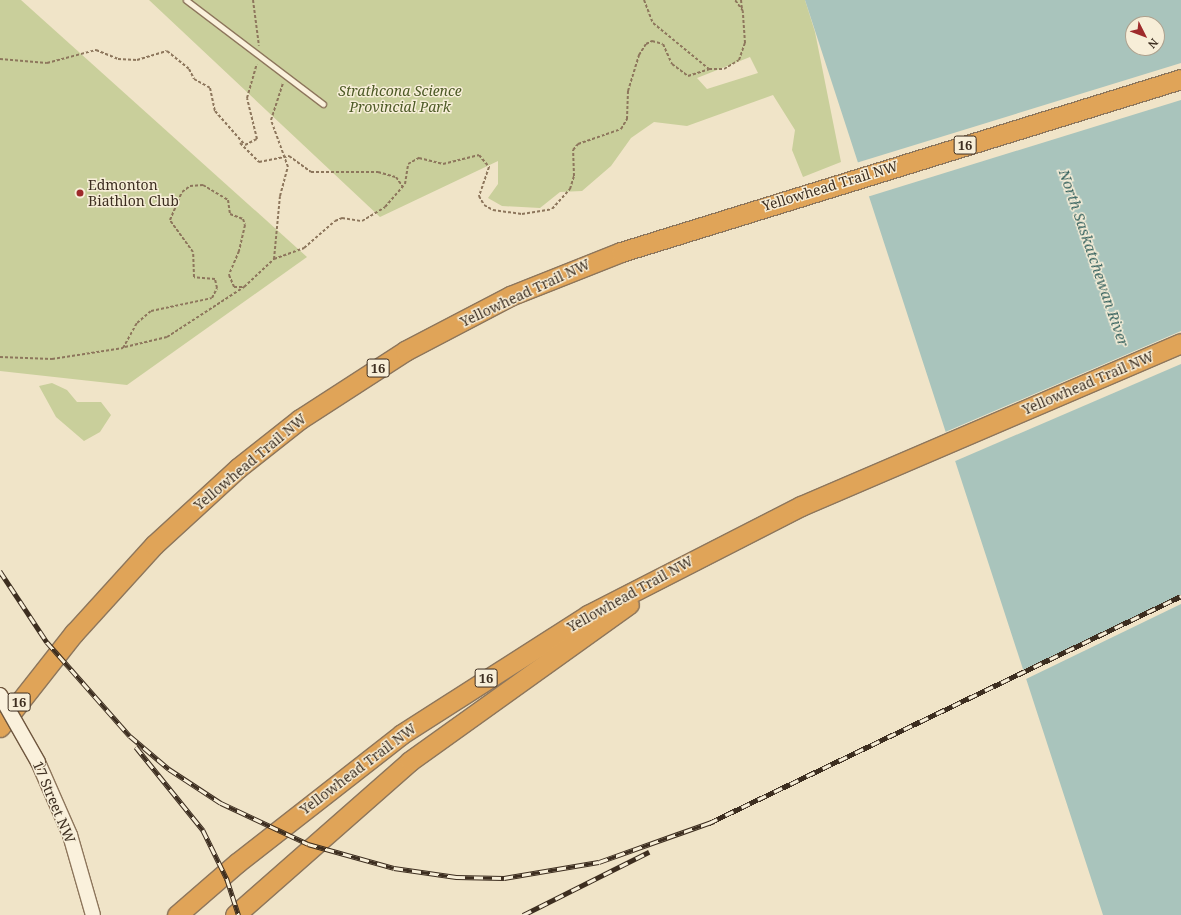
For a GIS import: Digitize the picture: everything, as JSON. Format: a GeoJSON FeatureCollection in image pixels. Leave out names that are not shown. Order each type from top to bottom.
{"type":"FeatureCollection","features":[{"type":"Feature","properties":{"kind":"highway","name":"Yellowhead Trail NW"},"geometry":{"type":"LineString","coordinates":[[0,728],[74,633],[154,545],[238,468],[300,419],[405,351],[510,296],[592,262],[750,211],[1181,79]]}},
{"type":"Feature","properties":{"kind":"highway","name":"Yellowhead Trail NW"},"geometry":{"type":"LineString","coordinates":[[176,915],[238,862],[402,734],[518,658],[689,561],[801,506],[1181,344]]}},
{"type":"Feature","properties":{"kind":"highway"},"geometry":{"type":"LineString","coordinates":[[235,915],[410,761],[689,561]]}},
{"type":"Feature","properties":{"kind":"main road","name":"17 Street NW"},"geometry":{"type":"LineString","coordinates":[[0,695],[38,762],[70,835],[93,915]]}},
{"type":"Feature","properties":{"kind":"lane"},"geometry":{"type":"LineString","coordinates":[[186,0],[323,104]]}},
{"type":"Feature","properties":{"kind":"path"},"geometry":{"type":"LineString","coordinates":[[239,142],[244,145],[257,139],[248,98],[258,56],[260,36],[253,0]]}},
{"type":"Feature","properties":{"kind":"path"},"geometry":{"type":"LineString","coordinates":[[644,0],[653,23],[709,69]]}},
{"type":"Feature","properties":{"kind":"path"},"geometry":{"type":"LineString","coordinates":[[735,0],[743,11]]}},
{"type":"Feature","properties":{"kind":"path"},"geometry":{"type":"LineString","coordinates":[[0,357],[52,359],[151,343],[172,334],[245,286],[274,259],[304,248],[335,221],[368,218],[385,207],[403,187],[406,168],[413,159],[443,164],[479,155],[489,167],[479,196],[484,205],[493,210],[522,214],[552,210],[570,189],[574,176],[573,150],[578,144],[621,129],[627,119],[628,91],[639,55],[646,44],[652,41],[663,44],[672,64],[688,76],[709,69],[724,69],[739,60],[745,43],[741,0]]}},
{"type":"Feature","properties":{"kind":"path"},"geometry":{"type":"LineString","coordinates":[[0,59],[48,63],[96,50],[118,59],[137,60],[167,51],[189,69],[194,79],[210,88],[215,111],[239,142],[259,162],[285,156],[295,158],[311,172],[378,172],[396,177],[403,187]]}},
{"type":"Feature","properties":{"kind":"path"},"geometry":{"type":"LineString","coordinates":[[274,259],[280,196],[288,167],[285,156],[271,126],[284,75]]}},
{"type":"Feature","properties":{"kind":"path"},"geometry":{"type":"LineString","coordinates":[[123,348],[137,323],[151,311],[206,301],[216,292],[215,279],[194,277],[194,252],[170,220],[182,192],[190,186],[203,185],[228,200],[230,214],[243,219],[245,225],[239,251],[229,275],[234,286],[245,286]]}},
{"type":"Feature","properties":{"kind":"green space"},"geometry":{"type":"Polygon","coordinates":[[[0,0],[21,0],[307,257],[127,385],[0,371],[0,0]]]}},
{"type":"Feature","properties":{"kind":"green space","name":"Strathcona Science Provincial Park"},"geometry":{"type":"Polygon","coordinates":[[[149,0],[805,0],[815,32],[841,162],[803,177],[792,150],[795,130],[773,95],[687,126],[654,122],[631,138],[611,166],[582,191],[560,192],[540,208],[502,206],[488,198],[498,184],[498,161],[380,217],[149,0]],[[750,57],[697,78],[707,89],[758,73],[750,57]]]}},
{"type":"Feature","properties":{"kind":"green space"},"geometry":{"type":"Polygon","coordinates":[[[52,383],[67,390],[77,402],[101,402],[111,415],[100,432],[84,441],[56,417],[39,386],[52,383]]]}},
{"type":"Feature","properties":{"kind":"water","name":"North Saskatchewan River"},"geometry":{"type":"Polygon","coordinates":[[[805,0],[1181,0],[1181,915],[1103,915],[805,0]]]}},
{"type":"Feature","properties":{"kind":"pier"},"geometry":{"type":"Polygon","coordinates":[[[1181,63],[1181,100],[867,197],[856,163],[1181,63]]]}},
{"type":"Feature","properties":{"kind":"pier"},"geometry":{"type":"Polygon","coordinates":[[[1181,331],[1181,364],[953,462],[943,433],[1181,331]]]}},
{"type":"Feature","properties":{"kind":"pier"},"geometry":{"type":"Polygon","coordinates":[[[1181,596],[1181,604],[1024,680],[1021,671],[1181,596]]]}},
{"type":"Feature","properties":{"kind":"railway"},"geometry":{"type":"LineString","coordinates":[[0,571],[47,642],[130,736],[169,769],[221,803],[308,844],[394,868],[456,877],[504,878],[599,862],[714,821]]}},
{"type":"Feature","properties":{"kind":"railway"},"geometry":{"type":"LineString","coordinates":[[709,823],[1181,596]]}},
{"type":"Feature","properties":{"kind":"railway"},"geometry":{"type":"LineString","coordinates":[[136,747],[203,830],[227,879],[239,915]]}},
{"type":"Feature","properties":{"kind":"railway"},"geometry":{"type":"LineString","coordinates":[[523,915],[649,852]]}},
{"type":"Feature","properties":{"kind":"place","name":"Edmonton Biathlon Club"},"geometry":{"type":"Point","coordinates":[80,193]}}]}
